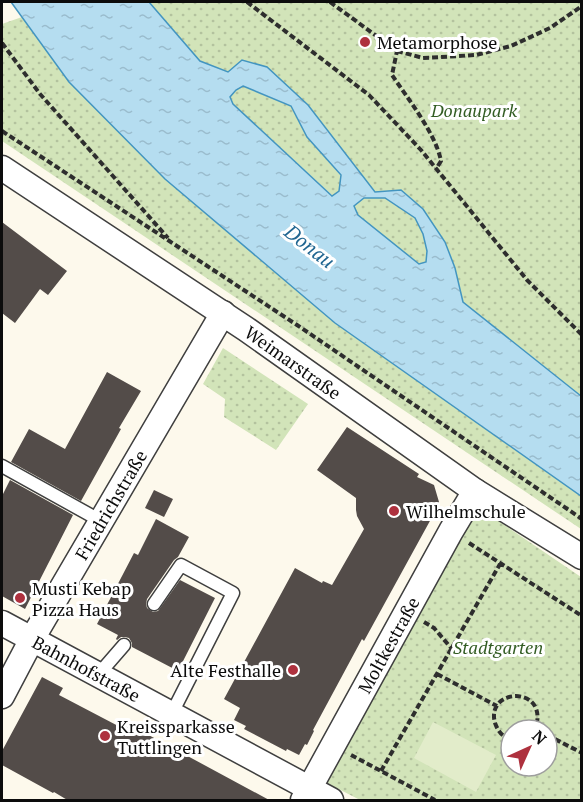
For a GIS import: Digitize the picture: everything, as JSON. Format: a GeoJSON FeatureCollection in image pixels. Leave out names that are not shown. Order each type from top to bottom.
{"type":"FeatureCollection","features":[{"type":"Feature","properties":{"kind":"street","name":"Weimarstraße"},"geometry":{"type":"LineString","coordinates":[[2,168],[223,313],[474,491],[582,557]]}},
{"type":"Feature","properties":{"kind":"street","name":"Friedrichstraße"},"geometry":{"type":"LineString","coordinates":[[2,696],[32,639],[223,313]]}},
{"type":"Feature","properties":{"kind":"street","name":"Moltkestraße"},"geometry":{"type":"LineString","coordinates":[[306,795],[474,491]]}},
{"type":"Feature","properties":{"kind":"street","name":"Bahnhofstraße"},"geometry":{"type":"LineString","coordinates":[[2,623],[171,715],[306,795],[331,801]]}},
{"type":"Feature","properties":{"kind":"lane"},"geometry":{"type":"LineString","coordinates":[[2,466],[101,521]]}},
{"type":"Feature","properties":{"kind":"lane"},"geometry":{"type":"LineString","coordinates":[[154,604],[182,565],[233,593],[171,715]]}},
{"type":"Feature","properties":{"kind":"lane"},"geometry":{"type":"LineString","coordinates":[[98,675],[124,645]]}},
{"type":"Feature","properties":{"kind":"path"},"geometry":{"type":"LineString","coordinates":[[247,2],[369,95],[421,150],[527,280],[582,335]]}},
{"type":"Feature","properties":{"kind":"path"},"geometry":{"type":"LineString","coordinates":[[330,2],[397,51],[423,58],[476,55],[511,46],[550,28],[582,6]]}},
{"type":"Feature","properties":{"kind":"path"},"geometry":{"type":"LineString","coordinates":[[2,43],[40,94],[173,243]]}},
{"type":"Feature","properties":{"kind":"path"},"geometry":{"type":"LineString","coordinates":[[397,51],[392,75],[432,136],[441,160],[436,169]]}},
{"type":"Feature","properties":{"kind":"path"},"geometry":{"type":"LineString","coordinates":[[2,131],[307,331],[582,519]]}},
{"type":"Feature","properties":{"kind":"path"},"geometry":{"type":"LineString","coordinates":[[451,531],[582,616]]}},
{"type":"Feature","properties":{"kind":"path"},"geometry":{"type":"LineString","coordinates":[[381,771],[500,564]]}},
{"type":"Feature","properties":{"kind":"path"},"geometry":{"type":"LineString","coordinates":[[407,611],[434,628],[452,649]]}},
{"type":"Feature","properties":{"kind":"path"},"geometry":{"type":"LineString","coordinates":[[437,674],[497,706]]}},
{"type":"Feature","properties":{"kind":"path"},"geometry":{"type":"LineString","coordinates":[[499,732],[494,717],[497,706],[504,699],[515,696],[527,699],[535,706],[538,718]]}},
{"type":"Feature","properties":{"kind":"path"},"geometry":{"type":"LineString","coordinates":[[559,741],[582,753]]}},
{"type":"Feature","properties":{"kind":"path"},"geometry":{"type":"LineString","coordinates":[[334,746],[435,801]]}},
{"type":"Feature","properties":{"kind":"green space","name":"Donaupark"},"geometry":{"type":"Polygon","coordinates":[[[149,2],[581,2],[581,396],[463,302],[455,268],[445,242],[423,209],[401,190],[375,192],[308,105],[200,61],[149,2]]]}},
{"type":"Feature","properties":{"kind":"green space"},"geometry":{"type":"Polygon","coordinates":[[[22,17],[69,82],[113,126],[335,323],[581,496],[581,529],[2,141],[2,24],[22,17]]]}},
{"type":"Feature","properties":{"kind":"green space"},"geometry":{"type":"Polygon","coordinates":[[[242,86],[291,106],[307,137],[341,176],[340,190],[333,196],[233,104],[230,97],[242,86]]]}},
{"type":"Feature","properties":{"kind":"green space"},"geometry":{"type":"Polygon","coordinates":[[[364,197],[385,198],[415,218],[423,234],[427,251],[426,262],[419,264],[358,215],[354,206],[364,197]]]}},
{"type":"Feature","properties":{"kind":"green space"},"geometry":{"type":"Polygon","coordinates":[[[223,348],[308,404],[276,450],[224,417],[225,399],[203,384],[223,348]]]}},
{"type":"Feature","properties":{"kind":"green space","name":"Stadtgarten"},"geometry":{"type":"Polygon","coordinates":[[[478,507],[581,577],[581,800],[360,800],[327,783],[478,507]]]}},
{"type":"Feature","properties":{"kind":"green space"},"geometry":{"type":"Polygon","coordinates":[[[433,722],[496,755],[476,792],[414,758],[433,722]]]}},
{"type":"Feature","properties":{"kind":"water","name":"Donau"},"geometry":{"type":"Polygon","coordinates":[[[11,2],[149,2],[200,61],[228,72],[242,60],[267,67],[308,105],[375,192],[401,190],[423,209],[445,242],[455,268],[463,302],[581,396],[581,496],[335,323],[165,179],[69,82],[11,2]],[[243,86],[230,97],[233,104],[332,196],[339,191],[341,175],[307,137],[291,106],[243,86]],[[364,198],[354,206],[358,215],[419,264],[426,262],[427,251],[423,234],[415,218],[385,198],[364,198]]]}},
{"type":"Feature","properties":{"kind":"building"},"geometry":{"type":"Polygon","coordinates":[[[2,222],[67,271],[48,295],[40,289],[15,323],[2,313],[2,222]]]}},
{"type":"Feature","properties":{"kind":"building"},"geometry":{"type":"Polygon","coordinates":[[[107,372],[141,391],[81,501],[11,462],[29,429],[65,449],[107,372]]]}},
{"type":"Feature","properties":{"kind":"building"},"geometry":{"type":"Polygon","coordinates":[[[347,427],[419,474],[417,477],[434,485],[439,502],[364,641],[362,639],[307,745],[305,744],[299,755],[287,749],[286,751],[244,729],[246,726],[234,720],[240,708],[224,699],[295,568],[322,583],[323,581],[332,585],[364,529],[357,516],[356,498],[317,470],[347,427]]]}},
{"type":"Feature","properties":{"kind":"building"},"geometry":{"type":"Polygon","coordinates":[[[10,480],[73,515],[25,609],[2,596],[2,496],[10,480]]]}},
{"type":"Feature","properties":{"kind":"building"},"geometry":{"type":"Polygon","coordinates":[[[154,490],[173,499],[164,517],[145,508],[154,490]]]}},
{"type":"Feature","properties":{"kind":"building"},"geometry":{"type":"Polygon","coordinates":[[[156,519],[189,537],[178,557],[147,599],[147,608],[153,612],[158,611],[180,580],[215,598],[178,671],[132,647],[129,638],[121,637],[117,640],[118,635],[97,624],[134,553],[138,555],[156,519]]]}},
{"type":"Feature","properties":{"kind":"building","name":"Kreissparkasse Tuttlingen"},"geometry":{"type":"Polygon","coordinates":[[[42,677],[63,688],[59,695],[122,728],[125,721],[271,801],[69,801],[53,793],[2,765],[2,751],[42,677]]]}},
{"type":"Feature","properties":{"kind":"place","name":"Metamorphose"},"geometry":{"type":"Point","coordinates":[365,42]}},
{"type":"Feature","properties":{"kind":"place","name":"Wilhelmschule"},"geometry":{"type":"Point","coordinates":[394,511]}},
{"type":"Feature","properties":{"kind":"place","name":"Musti Kebap Pizza Haus"},"geometry":{"type":"Point","coordinates":[20,598]}},
{"type":"Feature","properties":{"kind":"place","name":"Alte Festhalle"},"geometry":{"type":"Point","coordinates":[293,670]}},
{"type":"Feature","properties":{"kind":"place","name":"Kreissparkasse Tuttlingen"},"geometry":{"type":"Point","coordinates":[105,736]}}]}
